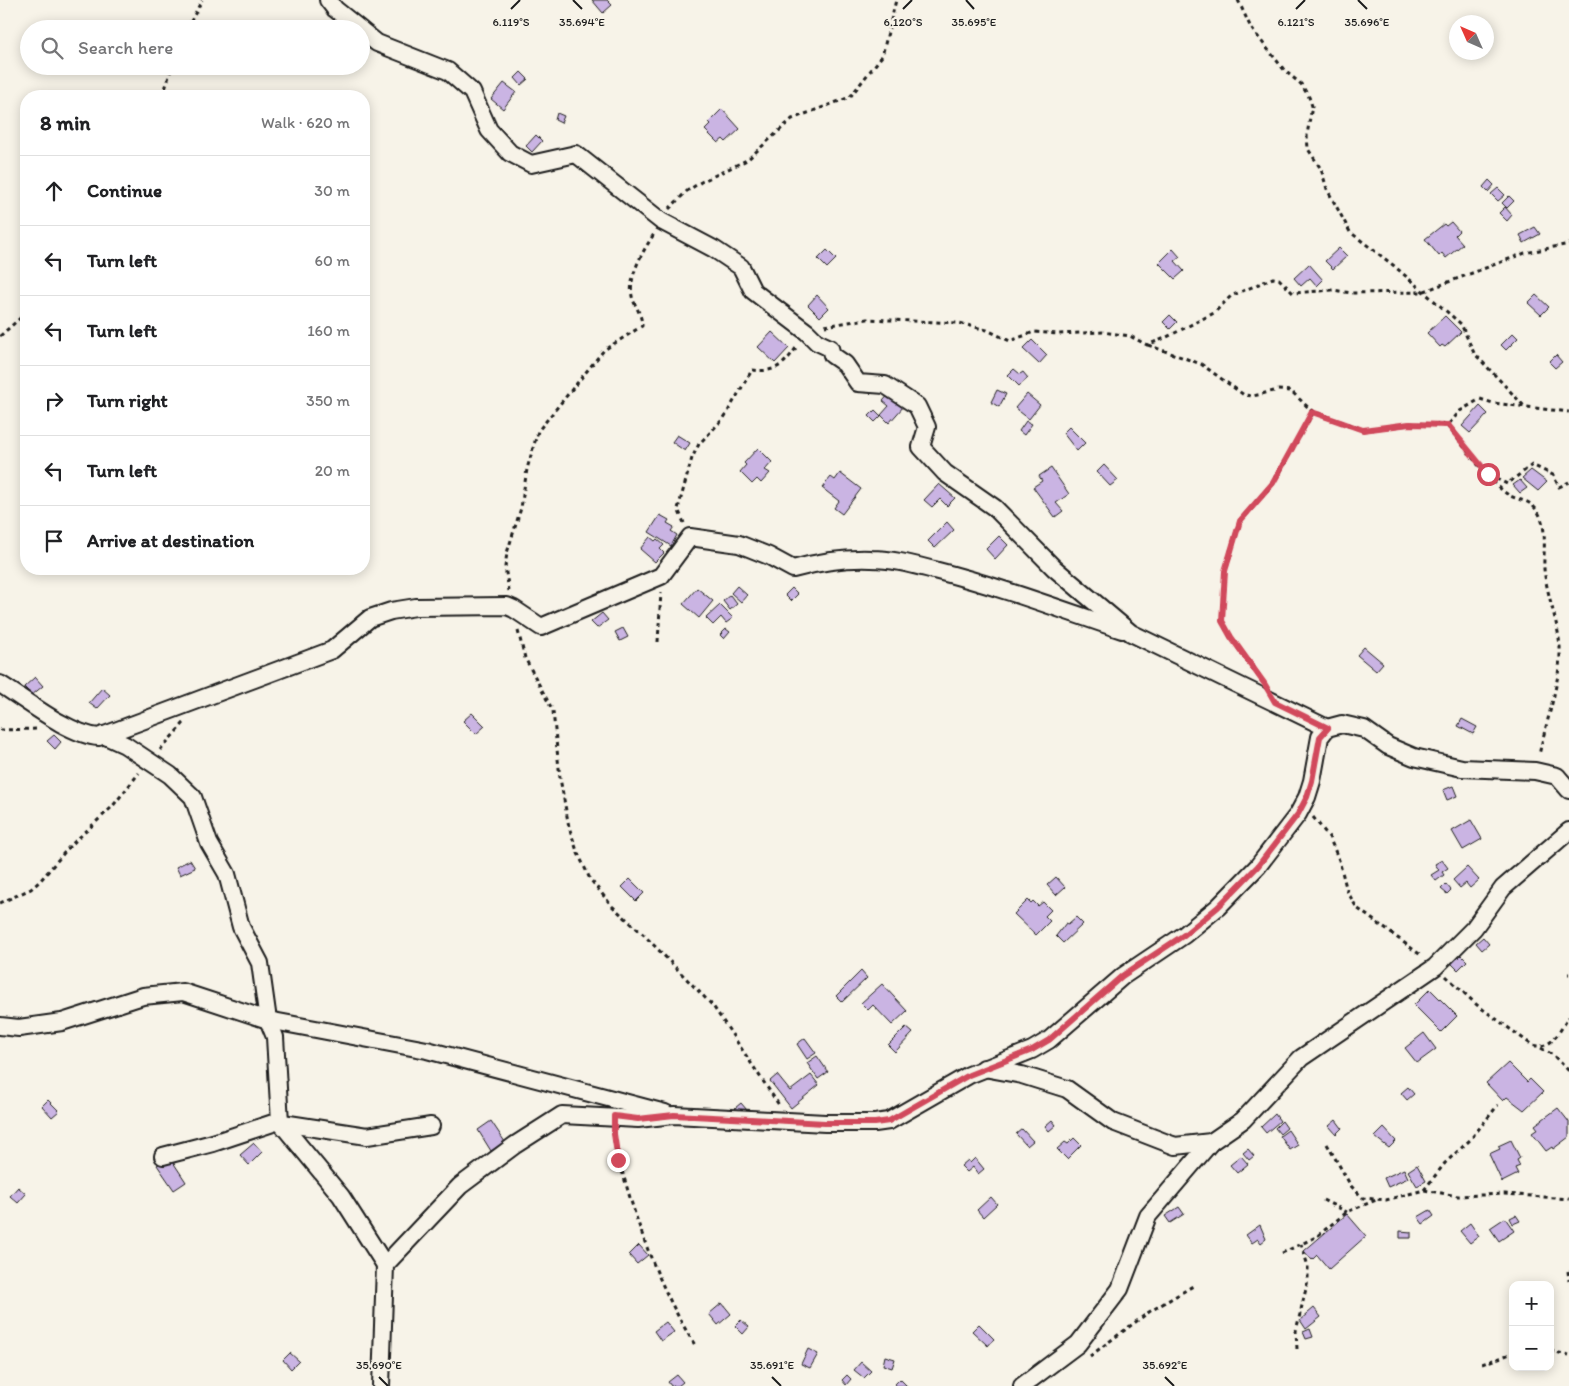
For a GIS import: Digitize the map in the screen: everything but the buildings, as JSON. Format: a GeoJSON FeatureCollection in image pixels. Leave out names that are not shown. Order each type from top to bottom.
{"type":"FeatureCollection","features":[{"type":"Feature","properties":{"kind":"street"},"geometry":{"type":"LineString","coordinates":[[328,0],[335,9],[349,20]]}},
{"type":"Feature","properties":{"kind":"street"},"geometry":{"type":"LineString","coordinates":[[370,37],[378,43],[448,71],[472,92],[489,130],[510,153],[531,164],[576,154],[661,221],[714,249],[741,267],[753,291],[807,332],[817,342],[830,348],[832,354],[845,364],[858,383],[885,385],[916,406],[926,427],[921,447],[945,473],[995,508],[1054,568],[1130,633]]}},
{"type":"Feature","properties":{"kind":"street"},"geometry":{"type":"LineString","coordinates":[[0,684],[78,730],[96,737],[332,650],[370,618],[391,611],[416,608],[507,606],[542,627],[661,576],[690,537],[739,544],[769,556],[793,569],[824,561],[872,559],[895,561],[1000,589],[1130,633],[1328,728]]}},
{"type":"Feature","properties":{"kind":"street"},"geometry":{"type":"LineString","coordinates":[[385,1265],[460,1186],[515,1146],[562,1116],[614,1116],[638,1119],[674,1115],[790,1122],[875,1123],[889,1121],[983,1067],[1032,1050],[1049,1040],[1122,976],[1198,924],[1258,866],[1286,832],[1303,805],[1312,781],[1320,737],[1328,728],[1342,724],[1364,729],[1388,746],[1414,757],[1462,768],[1536,771],[1557,776],[1569,790]]}},
{"type":"Feature","properties":{"kind":"street"},"geometry":{"type":"LineString","coordinates":[[103,735],[125,745],[170,775],[193,797],[209,843],[227,874],[241,927],[260,963],[268,1020],[275,1037],[280,1122],[341,1196],[385,1265],[381,1386]]}},
{"type":"Feature","properties":{"kind":"street"},"geometry":{"type":"LineString","coordinates":[[1022,1386],[1078,1344],[1120,1289],[1148,1216],[1210,1142],[1242,1120],[1302,1058],[1435,966],[1474,928],[1503,888],[1569,831]]}},
{"type":"Feature","properties":{"kind":"street"},"geometry":{"type":"LineString","coordinates":[[0,1026],[19,1028],[62,1022],[143,996],[183,992],[268,1020],[427,1050],[674,1115]]}},
{"type":"Feature","properties":{"kind":"street"},"geometry":{"type":"LineString","coordinates":[[983,1067],[1022,1075],[1066,1088],[1113,1122],[1175,1146],[1210,1142]]}},
{"type":"Feature","properties":{"kind":"street"},"geometry":{"type":"LineString","coordinates":[[163,1156],[280,1122],[367,1136],[431,1126]]}},
{"type":"Feature","properties":{"kind":"path"},"geometry":{"type":"LineString","coordinates":[[192,20],[202,0]]}},
{"type":"Feature","properties":{"kind":"path"},"geometry":{"type":"LineString","coordinates":[[790,1122],[713,1006],[644,935],[612,906],[590,879],[569,827],[560,778],[553,711],[524,658],[507,582],[507,553],[521,508],[527,469],[538,431],[604,350],[642,326],[642,320],[633,300],[631,286],[635,272],[667,210],[687,190],[713,175],[747,160],[792,119],[850,98],[882,56],[896,0]]}},
{"type":"Feature","properties":{"kind":"path"},"geometry":{"type":"LineString","coordinates":[[1238,0],[1251,28],[1285,71],[1301,84],[1309,97],[1312,106],[1307,134],[1308,149],[1321,169],[1327,190],[1350,232],[1461,324],[1474,353],[1525,407]]}},
{"type":"Feature","properties":{"kind":"path"},"geometry":{"type":"LineString","coordinates":[[165,90],[169,75]]}},
{"type":"Feature","properties":{"kind":"path"},"geometry":{"type":"LineString","coordinates":[[1147,345],[1214,313],[1231,296],[1273,278],[1279,279],[1293,293],[1333,290],[1351,293],[1422,292],[1525,253],[1569,244]]}},
{"type":"Feature","properties":{"kind":"path"},"geometry":{"type":"LineString","coordinates":[[0,336],[20,318]]}},
{"type":"Feature","properties":{"kind":"path"},"geometry":{"type":"LineString","coordinates":[[690,537],[678,509],[685,476],[699,444],[724,418],[752,370],[767,372],[786,363],[807,332],[821,327],[867,319],[959,323],[987,330],[1010,340],[1034,332],[1058,334],[1103,332],[1130,336],[1147,345],[1202,364],[1244,395],[1254,396],[1278,390],[1291,391],[1312,412],[1363,430],[1409,424],[1448,425],[1507,494],[1534,507],[1540,518],[1543,531],[1545,576],[1558,629],[1560,648],[1558,668],[1536,771]]}},
{"type":"Feature","properties":{"kind":"path"},"geometry":{"type":"LineString","coordinates":[[1448,425],[1460,411],[1480,399],[1569,412]]}},
{"type":"Feature","properties":{"kind":"path"},"geometry":{"type":"LineString","coordinates":[[1275,702],[1226,630],[1222,621],[1225,571],[1240,521],[1273,483],[1312,412]]}},
{"type":"Feature","properties":{"kind":"path"},"geometry":{"type":"LineString","coordinates":[[1488,474],[1507,484],[1532,465],[1553,475],[1559,487],[1569,482]]}},
{"type":"Feature","properties":{"kind":"path"},"geometry":{"type":"LineString","coordinates":[[658,642],[661,576]]}},
{"type":"Feature","properties":{"kind":"path"},"geometry":{"type":"LineString","coordinates":[[0,903],[31,889],[40,881],[69,847],[112,807],[130,782],[205,697]]}},
{"type":"Feature","properties":{"kind":"path"},"geometry":{"type":"LineString","coordinates":[[1303,805],[1329,837],[1339,860],[1347,891],[1357,908],[1435,966],[1461,992],[1506,1027],[1532,1045],[1540,1047],[1553,1055],[1569,1071]]}},
{"type":"Feature","properties":{"kind":"path"},"geometry":{"type":"LineString","coordinates":[[1540,1047],[1553,1040],[1569,1017]]}},
{"type":"Feature","properties":{"kind":"path"},"geometry":{"type":"LineString","coordinates":[[1424,1190],[1445,1163],[1470,1140],[1498,1105]]}},
{"type":"Feature","properties":{"kind":"path"},"geometry":{"type":"LineString","coordinates":[[614,1116],[615,1146],[636,1217],[668,1298],[695,1345]]}},
{"type":"Feature","properties":{"kind":"path"},"geometry":{"type":"LineString","coordinates":[[1326,1144],[1351,1186],[1363,1198],[1386,1200],[1424,1190],[1458,1196],[1505,1194],[1569,1199]]}},
{"type":"Feature","properties":{"kind":"path"},"geometry":{"type":"LineString","coordinates":[[1282,1253],[1316,1237],[1347,1212],[1376,1199]]}},
{"type":"Feature","properties":{"kind":"path"},"geometry":{"type":"LineString","coordinates":[[1323,1200],[1347,1212]]}},
{"type":"Feature","properties":{"kind":"path"},"geometry":{"type":"LineString","coordinates":[[1297,1349],[1296,1331],[1308,1280],[1308,1266],[1301,1244]]}},
{"type":"Feature","properties":{"kind":"path"},"geometry":{"type":"LineString","coordinates":[[1568,1271],[1569,1280]]}},
{"type":"Feature","properties":{"kind":"path"},"geometry":{"type":"LineString","coordinates":[[1087,1358],[1149,1312],[1193,1286]]}},
{"type":"Feature","properties":{"kind":"path"},"geometry":{"type":"LineString","coordinates":[[1554,1352],[1569,1355]]}},
{"type":"Feature","properties":{"kind":"path"},"geometry":{"type":"LineString","coordinates":[[1482,1364],[1509,1354]]}},
{"type":"Feature","properties":{"kind":"route"},"geometry":{"type":"LineString","coordinates":[[618,1160],[615,1146],[614,1116],[638,1119],[674,1115],[715,1119],[875,1123],[889,1121],[902,1116],[946,1087],[983,1067],[1032,1050],[1049,1040],[1122,976],[1198,924],[1218,907],[1258,866],[1298,814],[1307,797],[1312,781],[1320,737],[1328,728],[1275,702],[1264,683],[1226,630],[1222,621],[1225,571],[1240,521],[1273,483],[1305,429],[1312,412],[1363,430],[1409,424],[1448,425],[1488,474]]}}]}
